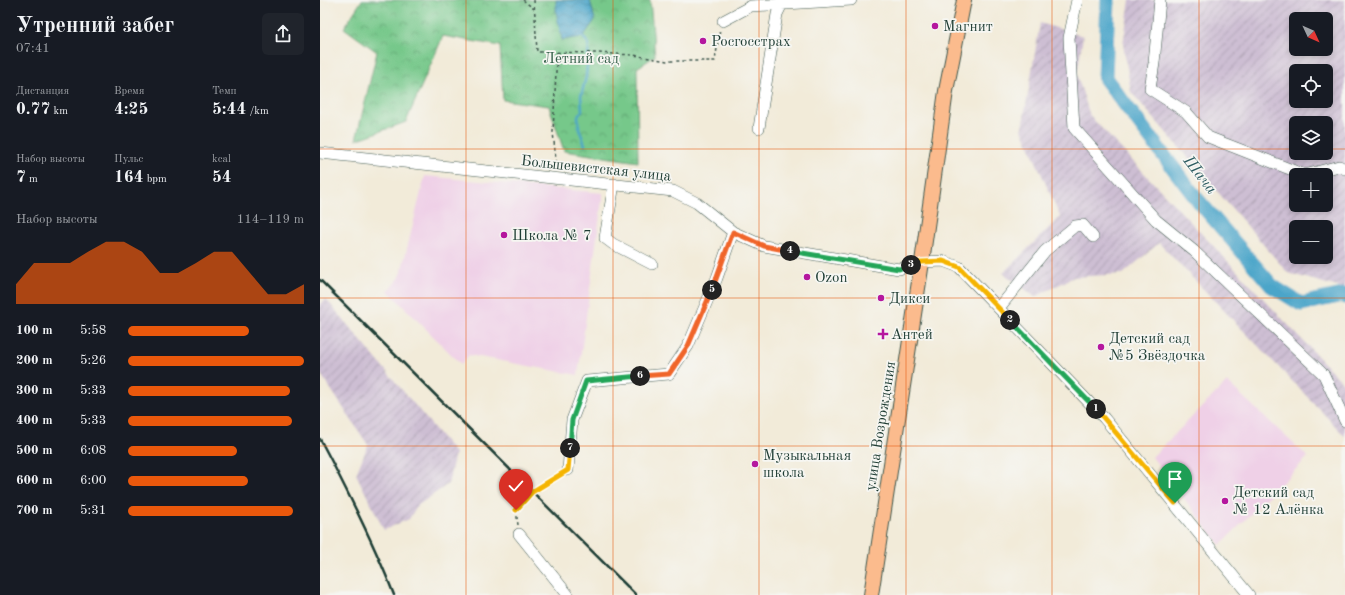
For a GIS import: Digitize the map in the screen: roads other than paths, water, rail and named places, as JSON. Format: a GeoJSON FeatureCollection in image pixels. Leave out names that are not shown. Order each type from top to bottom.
{"type":"FeatureCollection","features":[{"type":"Feature","properties":{"kind":"main road","name":"улица Возрождения"},"geometry":{"type":"LineString","coordinates":[[871,595],[922,262],[946,91],[964,0]]}},
{"type":"Feature","properties":{"kind":"street"},"geometry":{"type":"LineString","coordinates":[[723,21],[751,6],[851,0]]}},
{"type":"Feature","properties":{"kind":"street"},"geometry":{"type":"LineString","coordinates":[[1077,0],[1069,38],[1074,128],[1156,220],[1194,251],[1324,375],[1345,421]]}},
{"type":"Feature","properties":{"kind":"street"},"geometry":{"type":"LineString","coordinates":[[1160,0],[1150,89],[1186,112],[1208,137],[1306,175],[1340,166],[1345,169]]}},
{"type":"Feature","properties":{"kind":"street"},"geometry":{"type":"LineString","coordinates":[[759,128],[777,14],[782,4]]}},
{"type":"Feature","properties":{"kind":"street","name":"Большевистская улица"},"geometry":{"type":"LineString","coordinates":[[320,153],[673,191],[698,202],[733,232],[764,246],[899,269],[922,262]]}},
{"type":"Feature","properties":{"kind":"street"},"geometry":{"type":"LineString","coordinates":[[614,184],[605,238],[613,244],[652,264]]}},
{"type":"Feature","properties":{"kind":"street"},"geometry":{"type":"LineString","coordinates":[[999,308],[1045,251],[1075,226],[1083,225],[1093,237]]}},
{"type":"Feature","properties":{"kind":"street"},"geometry":{"type":"LineString","coordinates":[[568,470],[572,420],[586,381],[669,374],[688,346],[717,278],[733,232]]}},
{"type":"Feature","properties":{"kind":"street"},"geometry":{"type":"LineString","coordinates":[[922,262],[943,261],[959,267],[1104,418],[1249,595]]}},
{"type":"Feature","properties":{"kind":"street"},"geometry":{"type":"LineString","coordinates":[[519,534],[568,595]]}},
{"type":"Feature","properties":{"kind":"water"},"geometry":{"type":"Polygon","coordinates":[[[556,0],[590,0],[595,20],[583,37],[562,40],[556,12],[556,0]]]}},
{"type":"Feature","properties":{"kind":"waterway","name":"Шача"},"geometry":{"type":"LineString","coordinates":[[1108,0],[1105,78],[1196,198],[1272,286],[1301,304],[1343,295],[1345,297]]}},
{"type":"Feature","properties":{"kind":"waterway"},"geometry":{"type":"LineString","coordinates":[[583,37],[589,44],[586,77],[581,96],[582,111],[578,116],[579,128],[585,145]]}},
{"type":"Feature","properties":{"kind":"railway"},"geometry":{"type":"LineString","coordinates":[[320,280],[636,595]]}},
{"type":"Feature","properties":{"kind":"railway"},"geometry":{"type":"LineString","coordinates":[[320,439],[359,516],[394,595]]}},
{"type":"Feature","properties":{"kind":"place","name":"Магнит"},"geometry":{"type":"Point","coordinates":[935,26]}},
{"type":"Feature","properties":{"kind":"place","name":"Росгосстрах"},"geometry":{"type":"Point","coordinates":[703,41]}},
{"type":"Feature","properties":{"kind":"place","name":"Школа № 7"},"geometry":{"type":"Point","coordinates":[504,235]}},
{"type":"Feature","properties":{"kind":"place","name":"Ozon"},"geometry":{"type":"Point","coordinates":[807,277]}},
{"type":"Feature","properties":{"kind":"place","name":"Дикси"},"geometry":{"type":"Point","coordinates":[881,298]}},
{"type":"Feature","properties":{"kind":"place","name":"Антей"},"geometry":{"type":"Point","coordinates":[883,334]}},
{"type":"Feature","properties":{"kind":"place","name":"Детский сад №5 Звёздочка"},"geometry":{"type":"Point","coordinates":[1101,347]}},
{"type":"Feature","properties":{"kind":"place","name":"Музыкальная школа"},"geometry":{"type":"Point","coordinates":[755,464]}},
{"type":"Feature","properties":{"kind":"place","name":"Детский сад № 12 Алёнка"},"geometry":{"type":"Point","coordinates":[1225,501]}},
{"type":"Feature","properties":{"kind":"park label","name":"Летний сад"},"geometry":{"type":"Point","coordinates":[581,58]}}]}
